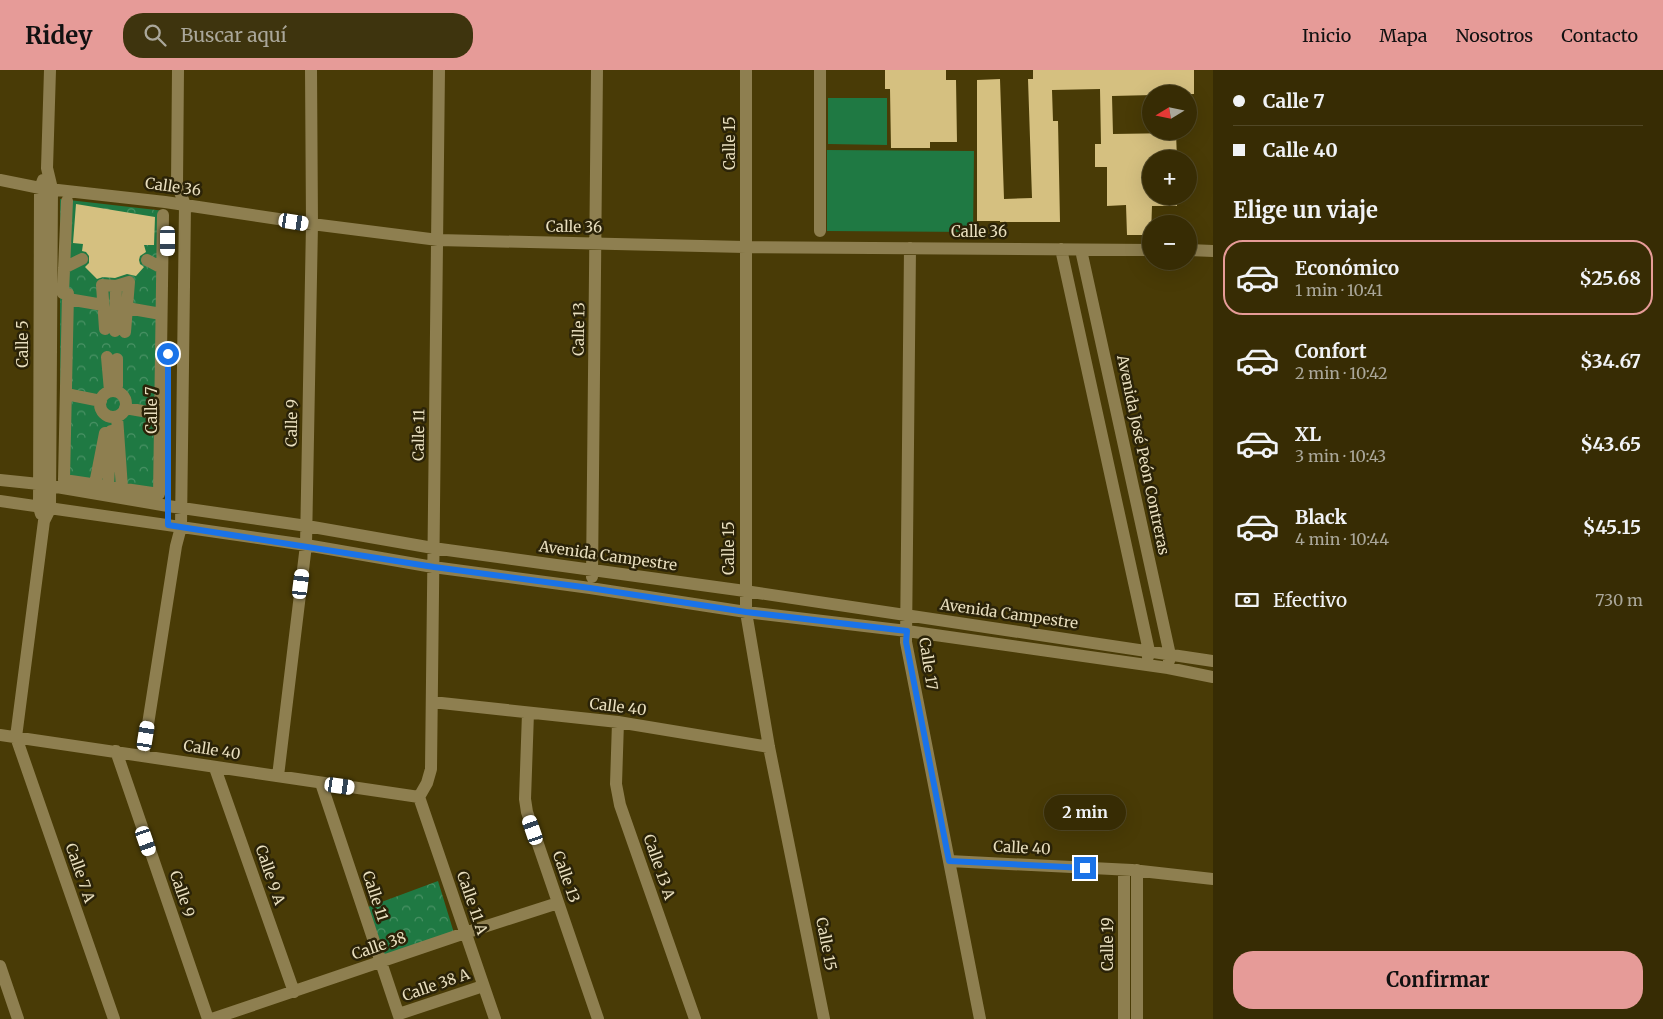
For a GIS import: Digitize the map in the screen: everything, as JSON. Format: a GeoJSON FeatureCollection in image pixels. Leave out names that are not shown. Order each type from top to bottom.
{"type":"FeatureCollection","features":[{"type":"Feature","properties":{"kind":"street","name":"Calle 5"},"geometry":{"type":"LineString","coordinates":[[16,737],[44,521],[46,188],[50,70]]}},
{"type":"Feature","properties":{"kind":"street","name":"Calle 7"},"geometry":{"type":"LineString","coordinates":[[142,756],[176,546],[182,527],[185,205],[177,184],[178,70]]}},
{"type":"Feature","properties":{"kind":"street","name":"Calle 9"},"geometry":{"type":"LineString","coordinates":[[278,776],[306,546],[312,224],[311,70]]}},
{"type":"Feature","properties":{"kind":"street","name":"Calle 11"},"geometry":{"type":"LineString","coordinates":[[419,797],[427,783],[431,769],[439,70]]}},
{"type":"Feature","properties":{"kind":"street","name":"Calle 13"},"geometry":{"type":"LineString","coordinates":[[590,588],[593,570],[597,70]]}},
{"type":"Feature","properties":{"kind":"street","name":"Calle 15"},"geometry":{"type":"LineString","coordinates":[[746,70],[746,612],[770,746],[824,1019]]}},
{"type":"Feature","properties":{"kind":"street"},"geometry":{"type":"LineString","coordinates":[[820,70],[820,231]]}},
{"type":"Feature","properties":{"kind":"street","name":"Calle 36"},"geometry":{"type":"LineString","coordinates":[[0,180],[46,188],[438,240],[745,247],[1142,250]]}},
{"type":"Feature","properties":{"kind":"street","name":"Calle 7"},"geometry":{"type":"LineString","coordinates":[[176,546],[168,525],[168,203],[177,184]]}},
{"type":"Feature","properties":{"kind":"street"},"geometry":{"type":"LineString","coordinates":[[66,201],[63,293],[68,294],[68,299],[64,480],[159,494],[163,215]]}},
{"type":"Feature","properties":{"kind":"street","name":"Calle 17"},"geometry":{"type":"LineString","coordinates":[[910,248],[906,642],[980,1019]]}},
{"type":"Feature","properties":{"kind":"street"},"geometry":{"type":"LineString","coordinates":[[1061,249],[1149,651],[1147,666]]}},
{"type":"Feature","properties":{"kind":"street","name":"Avenida José Peón Contreras"},"geometry":{"type":"LineString","coordinates":[[1081,250],[1170,655],[1168,668]]}},
{"type":"Feature","properties":{"kind":"street"},"geometry":{"type":"LineString","coordinates":[[1197,250],[1213,250]]}},
{"type":"Feature","properties":{"kind":"street"},"geometry":{"type":"LineString","coordinates":[[64,268],[82,260]]}},
{"type":"Feature","properties":{"kind":"street"},"geometry":{"type":"LineString","coordinates":[[147,260],[162,268]]}},
{"type":"Feature","properties":{"kind":"street"},"geometry":{"type":"LineString","coordinates":[[129,282],[127,308],[115,331],[103,304],[102,285],[116,285],[129,282]]}},
{"type":"Feature","properties":{"kind":"street"},"geometry":{"type":"LineString","coordinates":[[115,331],[116,285]]}},
{"type":"Feature","properties":{"kind":"street"},"geometry":{"type":"LineString","coordinates":[[68,299],[103,304]]}},
{"type":"Feature","properties":{"kind":"street"},"geometry":{"type":"LineString","coordinates":[[127,308],[162,314]]}},
{"type":"Feature","properties":{"kind":"street"},"geometry":{"type":"LineString","coordinates":[[108,486],[115,358]]}},
{"type":"Feature","properties":{"kind":"street"},"geometry":{"type":"LineString","coordinates":[[66,398],[160,410]]}},
{"type":"Feature","properties":{"kind":"street"},"geometry":{"type":"LineString","coordinates":[[108,486],[113,405]]}},
{"type":"Feature","properties":{"kind":"street"},"geometry":{"type":"LineString","coordinates":[[1106,450],[1125,447]]}},
{"type":"Feature","properties":{"kind":"street","name":"Avenida Campestre"},"geometry":{"type":"LineString","coordinates":[[0,480],[45,485],[433,548],[1213,661]]}},
{"type":"Feature","properties":{"kind":"street","name":"Avenida Campestre"},"geometry":{"type":"LineString","coordinates":[[0,501],[746,612],[907,631],[1168,668],[1213,678]]}},
{"type":"Feature","properties":{"kind":"street","name":"Calle 40"},"geometry":{"type":"LineString","coordinates":[[432,702],[618,722],[770,746]]}},
{"type":"Feature","properties":{"kind":"street","name":"Calle 13"},"geometry":{"type":"LineString","coordinates":[[528,713],[525,799],[527,812],[598,1019]]}},
{"type":"Feature","properties":{"kind":"street","name":"Calle 13 A"},"geometry":{"type":"LineString","coordinates":[[618,722],[616,784],[620,805],[695,1019]]}},
{"type":"Feature","properties":{"kind":"street","name":"Calle 40"},"geometry":{"type":"LineString","coordinates":[[0,735],[419,797]]}},
{"type":"Feature","properties":{"kind":"street","name":"Calle 7 A"},"geometry":{"type":"LineString","coordinates":[[16,737],[114,1019]]}},
{"type":"Feature","properties":{"kind":"street","name":"Calle 9"},"geometry":{"type":"LineString","coordinates":[[116,751],[208,1019]]}},
{"type":"Feature","properties":{"kind":"street","name":"Calle 9 A"},"geometry":{"type":"LineString","coordinates":[[215,768],[294,992]]}},
{"type":"Feature","properties":{"kind":"street","name":"Calle 11"},"geometry":{"type":"LineString","coordinates":[[320,783],[400,1017]]}},
{"type":"Feature","properties":{"kind":"street","name":"Calle 11 A"},"geometry":{"type":"LineString","coordinates":[[419,797],[495,1019]]}},
{"type":"Feature","properties":{"kind":"street","name":"Calle 40"},"geometry":{"type":"LineString","coordinates":[[949,861],[1137,870],[1213,879]]}},
{"type":"Feature","properties":{"kind":"street","name":"Calle 19"},"geometry":{"type":"LineString","coordinates":[[1124,870],[1124,1019]]}},
{"type":"Feature","properties":{"kind":"street","name":"Calle 19"},"geometry":{"type":"LineString","coordinates":[[1137,870],[1138,1019]]}},
{"type":"Feature","properties":{"kind":"street","name":"Calle 38"},"geometry":{"type":"LineString","coordinates":[[212,1019],[558,903]]}},
{"type":"Feature","properties":{"kind":"street"},"geometry":{"type":"LineString","coordinates":[[0,966],[18,1019]]}},
{"type":"Feature","properties":{"kind":"street","name":"Calle 38 A"},"geometry":{"type":"LineString","coordinates":[[400,1017],[483,986]]}},
{"type":"Feature","properties":{"kind":"green space"},"geometry":{"type":"Polygon","coordinates":[[[828,98],[887,98],[887,145],[828,144],[828,98]]]}},
{"type":"Feature","properties":{"kind":"green space"},"geometry":{"type":"Polygon","coordinates":[[[827,150],[974,151],[973,232],[827,231],[827,150]]]}},
{"type":"Feature","properties":{"kind":"green space"},"geometry":{"type":"Polygon","coordinates":[[[60,199],[165,211],[162,497],[60,484],[60,199]]]}},
{"type":"Feature","properties":{"kind":"green space"},"geometry":{"type":"Polygon","coordinates":[[[73,204],[75,205],[70,242],[73,204]]]}},
{"type":"Feature","properties":{"kind":"green space"},"geometry":{"type":"Polygon","coordinates":[[[70,243],[82,245],[80,255],[69,257],[70,243]]]}},
{"type":"Feature","properties":{"kind":"green space"},"geometry":{"type":"Polygon","coordinates":[[[438,881],[454,933],[385,956],[368,907],[438,881]]]}},
{"type":"Feature","properties":{"kind":"building"},"geometry":{"type":"Polygon","coordinates":[[[885,70],[946,70],[946,80],[956,80],[957,142],[930,142],[930,148],[891,148],[890,89],[885,89],[885,70]]]}},
{"type":"Feature","properties":{"kind":"building"},"geometry":{"type":"Polygon","coordinates":[[[1033,70],[1194,70],[1194,85],[1142,85],[1142,95],[1112,96],[1113,134],[1142,134],[1142,140],[1176,140],[1177,150],[1142,150],[1142,205],[1177,206],[1152,206],[1152,215],[1142,215],[1142,235],[1127,235],[1126,205],[1107,206],[1107,167],[1095,167],[1095,144],[1101,144],[1100,89],[1052,90],[1053,121],[1058,121],[1060,222],[977,221],[977,80],[1000,79],[1004,199],[1032,198],[1028,79],[1033,79],[1033,70]]]}},
{"type":"Feature","properties":{"kind":"building"},"geometry":{"type":"Polygon","coordinates":[[[76,204],[155,217],[154,245],[144,245],[146,252],[140,256],[139,260],[140,264],[144,267],[136,276],[127,274],[115,278],[103,277],[97,279],[85,267],[89,263],[89,256],[86,252],[82,251],[83,244],[73,243],[76,204]]]}},
{"type":"Feature","properties":{"kind":"route"},"geometry":{"type":"LineString","coordinates":[[168,354],[168,525],[434,567],[746,612],[907,631],[906,642],[949,861],[1085,868]]}}]}
